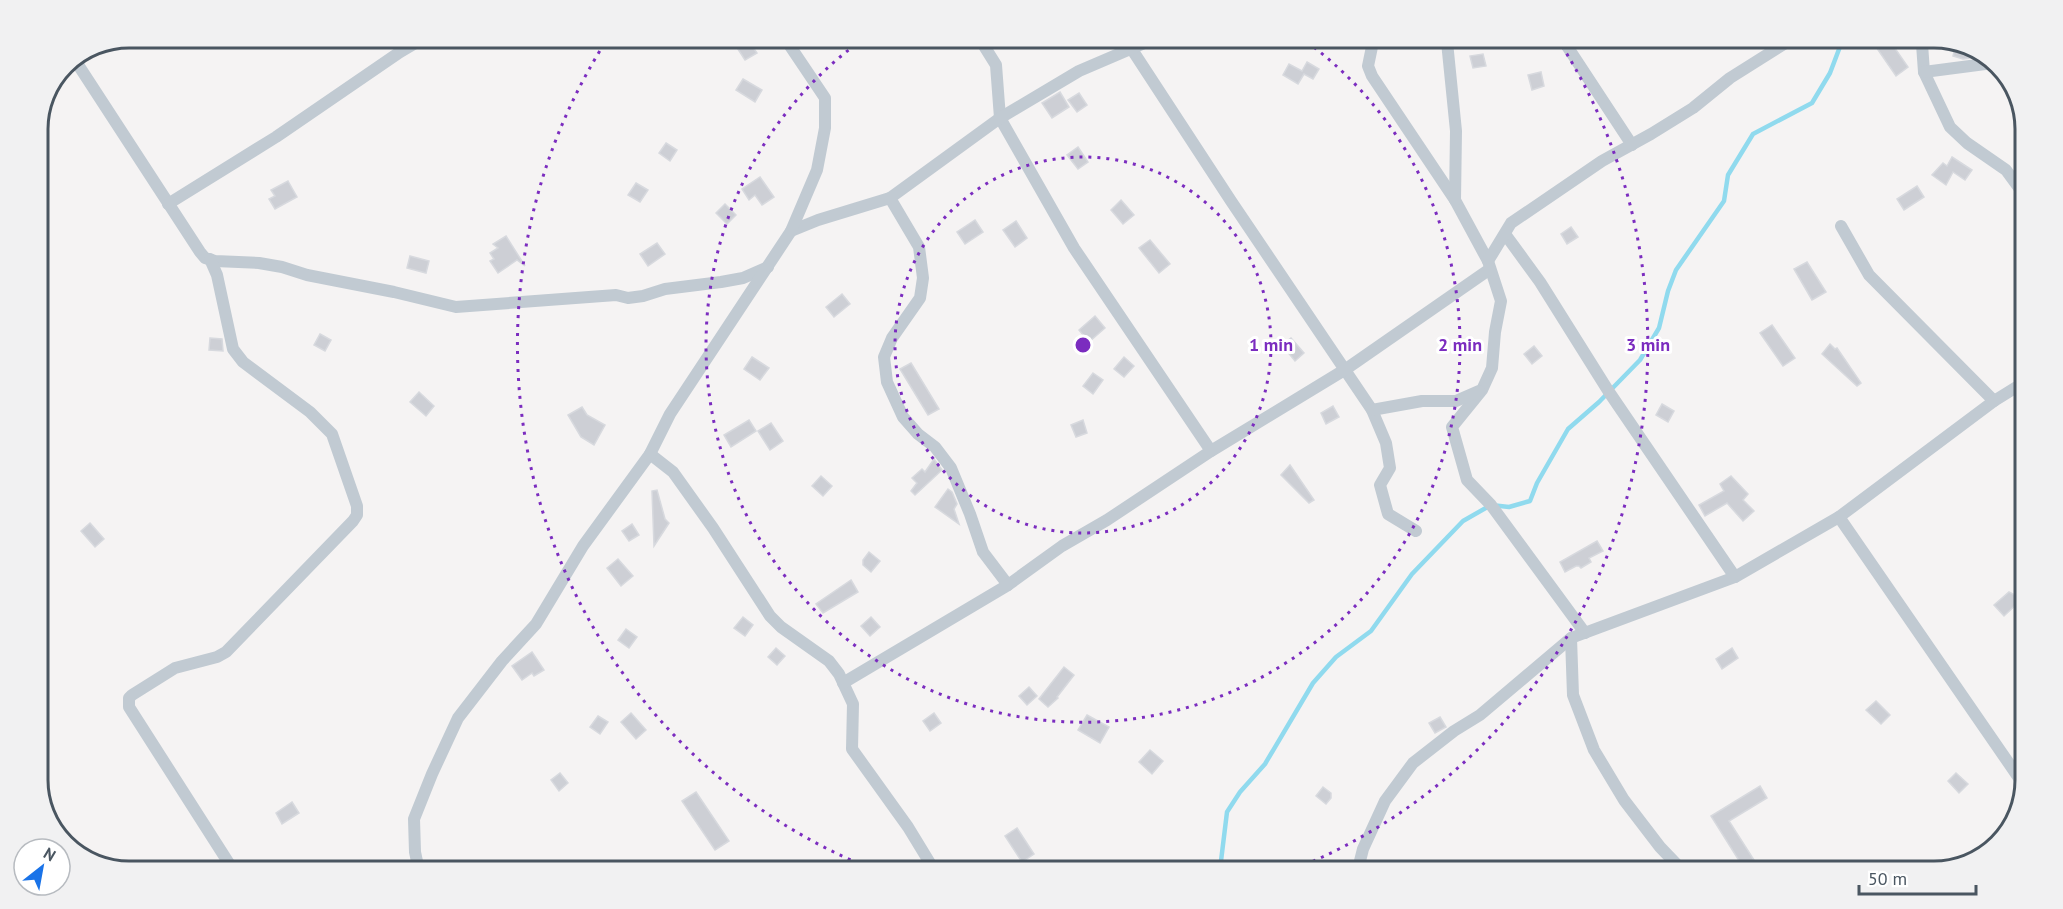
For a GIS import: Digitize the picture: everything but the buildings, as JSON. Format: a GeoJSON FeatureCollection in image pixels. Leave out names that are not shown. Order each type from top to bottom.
{"type":"FeatureCollection","features":[{"type":"Feature","properties":{"kind":"street"},"geometry":{"type":"LineString","coordinates":[[168,204],[276,137],[407,48]]}},
{"type":"Feature","properties":{"kind":"street"},"geometry":{"type":"LineString","coordinates":[[417,861],[414,819],[458,718],[502,661],[536,624],[583,546],[650,454],[670,414],[791,231],[817,170],[825,128],[825,98],[791,48]]}},
{"type":"Feature","properties":{"kind":"street"},"geometry":{"type":"LineString","coordinates":[[985,48],[996,65],[1000,118],[1074,248],[1211,451]]}},
{"type":"Feature","properties":{"kind":"street"},"geometry":{"type":"LineString","coordinates":[[791,231],[818,220],[890,198],[1000,118],[1079,71],[1131,48],[1372,410],[1386,443],[1390,468],[1380,485],[1388,514],[1416,531]]}},
{"type":"Feature","properties":{"kind":"street"},"geometry":{"type":"LineString","coordinates":[[1372,48],[1368,66],[1372,76],[1455,200],[1489,265],[1501,301],[1495,332],[1492,368],[1482,390],[1452,427],[1467,480],[1491,505],[1585,633]]}},
{"type":"Feature","properties":{"kind":"street"},"geometry":{"type":"LineString","coordinates":[[1448,48],[1456,131],[1455,200]]}},
{"type":"Feature","properties":{"kind":"street"},"geometry":{"type":"LineString","coordinates":[[1568,48],[1632,145]]}},
{"type":"Feature","properties":{"kind":"street"},"geometry":{"type":"LineString","coordinates":[[843,682],[1008,585],[1062,546],[1107,520],[1211,451],[1346,369],[1489,265],[1511,223],[1602,161],[1693,108],[1730,78],[1778,48]]}},
{"type":"Feature","properties":{"kind":"street"},"geometry":{"type":"LineString","coordinates":[[1922,48],[1924,72],[1950,127],[1967,143],[2006,170],[2015,182]]}},
{"type":"Feature","properties":{"kind":"street"},"geometry":{"type":"LineString","coordinates":[[1924,72],[1982,64]]}},
{"type":"Feature","properties":{"kind":"street"},"geometry":{"type":"LineString","coordinates":[[79,66],[200,252],[210,260],[217,275],[233,350],[243,362],[310,412],[332,434],[357,506],[357,515],[353,521],[226,652],[217,657],[167,672],[129,698],[129,707],[227,861]]}},
{"type":"Feature","properties":{"kind":"street"},"geometry":{"type":"LineString","coordinates":[[890,198],[919,247],[923,278],[920,298],[892,338],[884,357],[887,382],[903,417],[935,447],[951,468],[983,552],[1008,585]]}},
{"type":"Feature","properties":{"kind":"street"},"geometry":{"type":"LineString","coordinates":[[1841,226],[1869,275],[1994,401]]}},
{"type":"Feature","properties":{"kind":"street"},"geometry":{"type":"LineString","coordinates":[[1505,234],[1540,282],[1609,392],[1735,577]]}},
{"type":"Feature","properties":{"kind":"street"},"geometry":{"type":"LineString","coordinates":[[210,260],[282,267],[317,277],[456,307],[616,296],[628,298],[665,289],[743,278],[768,267]]}},
{"type":"Feature","properties":{"kind":"street"},"geometry":{"type":"LineString","coordinates":[[1360,861],[1363,849],[1385,801],[1413,763],[1454,731],[1480,715],[1571,638],[1735,577],[1839,517],[1994,401],[2015,388]]}},
{"type":"Feature","properties":{"kind":"street"},"geometry":{"type":"LineString","coordinates":[[1372,410],[1422,401],[1456,400],[1482,390]]}},
{"type":"Feature","properties":{"kind":"street"},"geometry":{"type":"LineString","coordinates":[[650,454],[673,472],[713,528],[770,616],[781,627],[829,661],[839,674],[853,704],[852,749],[908,827],[929,861]]}},
{"type":"Feature","properties":{"kind":"street"},"geometry":{"type":"LineString","coordinates":[[1839,517],[2015,772]]}},
{"type":"Feature","properties":{"kind":"street"},"geometry":{"type":"LineString","coordinates":[[1571,638],[1573,695],[1594,750],[1624,800],[1673,861]]}},
{"type":"Feature","properties":{"kind":"waterway"},"geometry":{"type":"LineString","coordinates":[[1221,861],[1227,812],[1240,792],[1265,764],[1313,683],[1336,657],[1371,631],[1412,574],[1463,521],[1491,505],[1509,507],[1530,501],[1537,483],[1568,429],[1599,402],[1640,360],[1659,328],[1676,270],[1724,201],[1728,175],[1753,134],[1812,103],[1830,73],[1839,48]]}}]}
